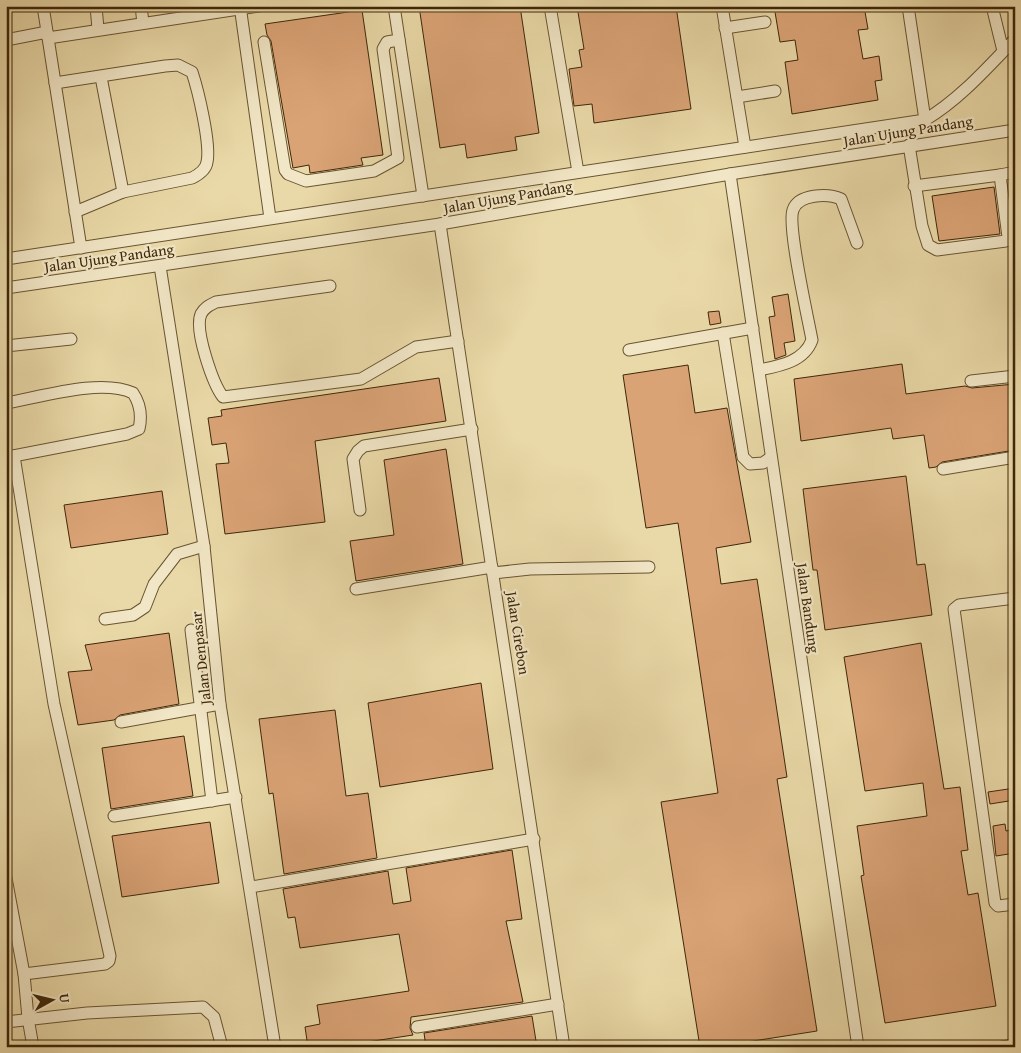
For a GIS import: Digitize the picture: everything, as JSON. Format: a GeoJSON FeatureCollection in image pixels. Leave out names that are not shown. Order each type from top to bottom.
{"type":"FeatureCollection","features":[{"type":"Feature","properties":{"kind":"street"},"geometry":{"type":"LineString","coordinates":[[43,6],[81,248]]}},
{"type":"Feature","properties":{"kind":"street"},"geometry":{"type":"LineString","coordinates":[[96,6],[98,29]]}},
{"type":"Feature","properties":{"kind":"street"},"geometry":{"type":"LineString","coordinates":[[141,6],[143,23]]}},
{"type":"Feature","properties":{"kind":"street"},"geometry":{"type":"LineString","coordinates":[[180,18],[184,6]]}},
{"type":"Feature","properties":{"kind":"street"},"geometry":{"type":"LineString","coordinates":[[6,40],[259,6]]}},
{"type":"Feature","properties":{"kind":"street"},"geometry":{"type":"LineString","coordinates":[[394,6],[423,196]]}},
{"type":"Feature","properties":{"kind":"street"},"geometry":{"type":"LineString","coordinates":[[550,6],[578,172]]}},
{"type":"Feature","properties":{"kind":"street"},"geometry":{"type":"LineString","coordinates":[[722,6],[745,147]]}},
{"type":"Feature","properties":{"kind":"street"},"geometry":{"type":"LineString","coordinates":[[908,6],[925,120]]}},
{"type":"Feature","properties":{"kind":"street"},"geometry":{"type":"LineString","coordinates":[[992,6],[1004,51]]}},
{"type":"Feature","properties":{"kind":"street"},"geometry":{"type":"LineString","coordinates":[[240,8],[270,218]]}},
{"type":"Feature","properties":{"kind":"street"},"geometry":{"type":"LineString","coordinates":[[725,28],[766,22]]}},
{"type":"Feature","properties":{"kind":"street"},"geometry":{"type":"LineString","coordinates":[[6,259],[925,120],[943,109],[964,91],[1015,39]]}},
{"type":"Feature","properties":{"kind":"street"},"geometry":{"type":"LineString","coordinates":[[264,42],[285,170],[288,174],[306,181],[376,171],[398,158],[383,49],[387,42],[400,40]]}},
{"type":"Feature","properties":{"kind":"street"},"geometry":{"type":"LineString","coordinates":[[55,83],[178,65],[192,72],[208,148],[208,163],[200,173],[192,178],[123,192],[75,212]]}},
{"type":"Feature","properties":{"kind":"street"},"geometry":{"type":"LineString","coordinates":[[101,77],[123,192]]}},
{"type":"Feature","properties":{"kind":"street"},"geometry":{"type":"LineString","coordinates":[[737,98],[775,91]]}},
{"type":"Feature","properties":{"kind":"street","name":"Jalan Ujung Pandang"},"geometry":{"type":"LineString","coordinates":[[6,288],[440,224],[730,174],[1015,130]]}},
{"type":"Feature","properties":{"kind":"street"},"geometry":{"type":"LineString","coordinates":[[909,145],[914,186],[922,226],[928,245],[937,250],[1002,243],[1008,237],[1000,175]]}},
{"type":"Feature","properties":{"kind":"street"},"geometry":{"type":"LineString","coordinates":[[914,186],[1015,172]]}},
{"type":"Feature","properties":{"kind":"street","name":"Jalan Bandung"},"geometry":{"type":"LineString","coordinates":[[730,174],[770,458],[858,1047]]}},
{"type":"Feature","properties":{"kind":"street"},"geometry":{"type":"LineString","coordinates":[[759,370],[786,364],[798,358],[812,340],[791,218],[797,202],[807,198],[833,195],[841,199],[857,243]]}},
{"type":"Feature","properties":{"kind":"street","name":"Jalan Cirebon"},"geometry":{"type":"LineString","coordinates":[[440,224],[564,1047]]}},
{"type":"Feature","properties":{"kind":"street","name":"Jalan Denpasar"},"geometry":{"type":"LineString","coordinates":[[160,266],[204,546],[220,704],[251,887],[275,1047]]}},
{"type":"Feature","properties":{"kind":"street"},"geometry":{"type":"LineString","coordinates":[[330,286],[216,302],[206,307],[200,316],[202,340],[210,371],[223,397],[361,379],[416,347],[458,341]]}},
{"type":"Feature","properties":{"kind":"street"},"geometry":{"type":"LineString","coordinates":[[629,350],[753,328]]}},
{"type":"Feature","properties":{"kind":"street"},"geometry":{"type":"LineString","coordinates":[[723,333],[743,457],[750,464],[763,463],[770,458]]}},
{"type":"Feature","properties":{"kind":"street"},"geometry":{"type":"LineString","coordinates":[[6,346],[71,339]]}},
{"type":"Feature","properties":{"kind":"street"},"geometry":{"type":"LineString","coordinates":[[971,381],[1015,376]]}},
{"type":"Feature","properties":{"kind":"street"},"geometry":{"type":"LineString","coordinates":[[6,403],[112,387],[134,393],[142,416],[139,429],[127,434],[10,456],[54,704],[110,956],[109,961],[105,964],[24,974]]}},
{"type":"Feature","properties":{"kind":"street"},"geometry":{"type":"LineString","coordinates":[[360,510],[353,459],[364,446],[472,429]]}},
{"type":"Feature","properties":{"kind":"street"},"geometry":{"type":"LineString","coordinates":[[943,469],[1015,457]]}},
{"type":"Feature","properties":{"kind":"street"},"geometry":{"type":"LineString","coordinates":[[105,619],[132,615],[144,607],[154,584],[177,554],[204,546]]}},
{"type":"Feature","properties":{"kind":"street"},"geometry":{"type":"LineString","coordinates":[[356,589],[493,570],[649,567]]}},
{"type":"Feature","properties":{"kind":"street"},"geometry":{"type":"LineString","coordinates":[[1015,598],[959,605],[955,607],[954,613],[994,903],[998,906],[1015,904]]}},
{"type":"Feature","properties":{"kind":"street"},"geometry":{"type":"LineString","coordinates":[[191,630],[212,801]]}},
{"type":"Feature","properties":{"kind":"street"},"geometry":{"type":"LineString","coordinates":[[121,722],[201,709],[220,704]]}},
{"type":"Feature","properties":{"kind":"street"},"geometry":{"type":"LineString","coordinates":[[114,816],[236,797]]}},
{"type":"Feature","properties":{"kind":"street"},"geometry":{"type":"LineString","coordinates":[[251,887],[534,839]]}},
{"type":"Feature","properties":{"kind":"street"},"geometry":{"type":"LineString","coordinates":[[6,878],[24,974],[32,1047]]}},
{"type":"Feature","properties":{"kind":"street"},"geometry":{"type":"LineString","coordinates":[[417,1027],[558,1004]]}},
{"type":"Feature","properties":{"kind":"street"},"geometry":{"type":"LineString","coordinates":[[6,1022],[28,1018],[203,1007],[214,1017],[222,1047]]}},
{"type":"Feature","properties":{"kind":"street"},"geometry":{"type":"LineString","coordinates":[[1002,1047],[1015,1045]]}},
{"type":"Feature","properties":{"kind":"building"},"geometry":{"type":"Polygon","coordinates":[[[419,6],[520,6],[539,133],[515,137],[517,150],[467,158],[465,144],[440,148],[419,6]]]}},
{"type":"Feature","properties":{"kind":"building"},"geometry":{"type":"Polygon","coordinates":[[[577,6],[676,6],[691,109],[594,123],[592,104],[574,106],[569,69],[582,67],[579,50],[584,49],[577,6]]]}},
{"type":"Feature","properties":{"kind":"building"},"geometry":{"type":"Polygon","coordinates":[[[774,6],[864,6],[868,29],[858,30],[863,59],[879,56],[882,80],[875,81],[878,100],[792,114],[785,62],[798,60],[795,40],[780,42],[774,6]]]}},
{"type":"Feature","properties":{"kind":"building"},"geometry":{"type":"Polygon","coordinates":[[[362,10],[383,155],[361,158],[363,165],[310,173],[309,165],[293,168],[271,41],[267,35],[265,24],[362,10]]]}},
{"type":"Feature","properties":{"kind":"building"},"geometry":{"type":"Polygon","coordinates":[[[994,187],[1000,234],[939,241],[932,196],[994,187]]]}},
{"type":"Feature","properties":{"kind":"building"},"geometry":{"type":"Polygon","coordinates":[[[788,294],[795,341],[784,343],[786,355],[775,359],[769,317],[775,316],[772,297],[788,294]]]}},
{"type":"Feature","properties":{"kind":"building"},"geometry":{"type":"Polygon","coordinates":[[[719,311],[721,323],[710,325],[708,312],[719,311]]]}},
{"type":"Feature","properties":{"kind":"building"},"geometry":{"type":"Polygon","coordinates":[[[902,364],[906,394],[965,386],[972,388],[1015,384],[1015,450],[942,462],[936,467],[929,468],[924,435],[893,439],[891,428],[801,441],[794,379],[902,364]]]}},
{"type":"Feature","properties":{"kind":"building"},"geometry":{"type":"Polygon","coordinates":[[[688,365],[695,413],[727,408],[751,542],[716,548],[721,584],[757,579],[787,777],[777,779],[817,1031],[715,1047],[700,1047],[661,802],[718,793],[678,523],[646,528],[623,375],[688,365]]]}},
{"type":"Feature","properties":{"kind":"building"},"geometry":{"type":"Polygon","coordinates":[[[439,378],[446,421],[315,441],[325,522],[225,534],[216,464],[229,463],[226,443],[212,445],[208,418],[222,416],[221,410],[439,378]]]}},
{"type":"Feature","properties":{"kind":"building"},"geometry":{"type":"Polygon","coordinates":[[[446,449],[463,564],[356,581],[350,541],[394,535],[384,460],[446,449]]]}},
{"type":"Feature","properties":{"kind":"building"},"geometry":{"type":"Polygon","coordinates":[[[906,476],[917,565],[925,564],[932,615],[825,630],[817,570],[813,570],[803,489],[906,476]]]}},
{"type":"Feature","properties":{"kind":"building"},"geometry":{"type":"Polygon","coordinates":[[[162,491],[168,534],[71,548],[64,505],[162,491]]]}},
{"type":"Feature","properties":{"kind":"building"},"geometry":{"type":"Polygon","coordinates":[[[169,633],[179,704],[120,715],[114,720],[78,725],[68,672],[92,670],[85,645],[169,633]]]}},
{"type":"Feature","properties":{"kind":"building"},"geometry":{"type":"Polygon","coordinates":[[[921,643],[944,789],[960,787],[968,850],[961,851],[968,895],[978,893],[996,1006],[885,1023],[861,876],[864,875],[857,826],[927,816],[923,783],[865,791],[844,657],[921,643]]]}},
{"type":"Feature","properties":{"kind":"building"},"geometry":{"type":"Polygon","coordinates":[[[481,683],[493,769],[380,787],[368,703],[481,683]]]}},
{"type":"Feature","properties":{"kind":"building"},"geometry":{"type":"Polygon","coordinates":[[[335,710],[346,796],[368,793],[377,858],[284,874],[273,793],[269,794],[259,719],[335,710]]]}},
{"type":"Feature","properties":{"kind":"building"},"geometry":{"type":"Polygon","coordinates":[[[184,736],[193,796],[111,809],[102,748],[184,736]]]}},
{"type":"Feature","properties":{"kind":"building"},"geometry":{"type":"Polygon","coordinates":[[[1015,788],[1015,800],[990,804],[988,792],[1015,788]]]}},
{"type":"Feature","properties":{"kind":"building"},"geometry":{"type":"Polygon","coordinates":[[[210,822],[219,883],[122,897],[112,836],[210,822]]]}},
{"type":"Feature","properties":{"kind":"building"},"geometry":{"type":"Polygon","coordinates":[[[1005,824],[1006,831],[1015,829],[1015,853],[996,856],[993,826],[1005,824]]]}},
{"type":"Feature","properties":{"kind":"building"},"geometry":{"type":"Polygon","coordinates":[[[512,850],[522,919],[506,921],[523,1002],[411,1017],[410,1028],[413,1035],[334,1047],[308,1047],[305,1027],[320,1024],[317,1005],[409,991],[399,934],[300,948],[295,917],[288,918],[283,889],[388,871],[393,904],[411,901],[406,868],[512,850]]]}},
{"type":"Feature","properties":{"kind":"building"},"geometry":{"type":"Polygon","coordinates":[[[532,1016],[537,1047],[426,1047],[424,1033],[532,1016]]]}}]}
